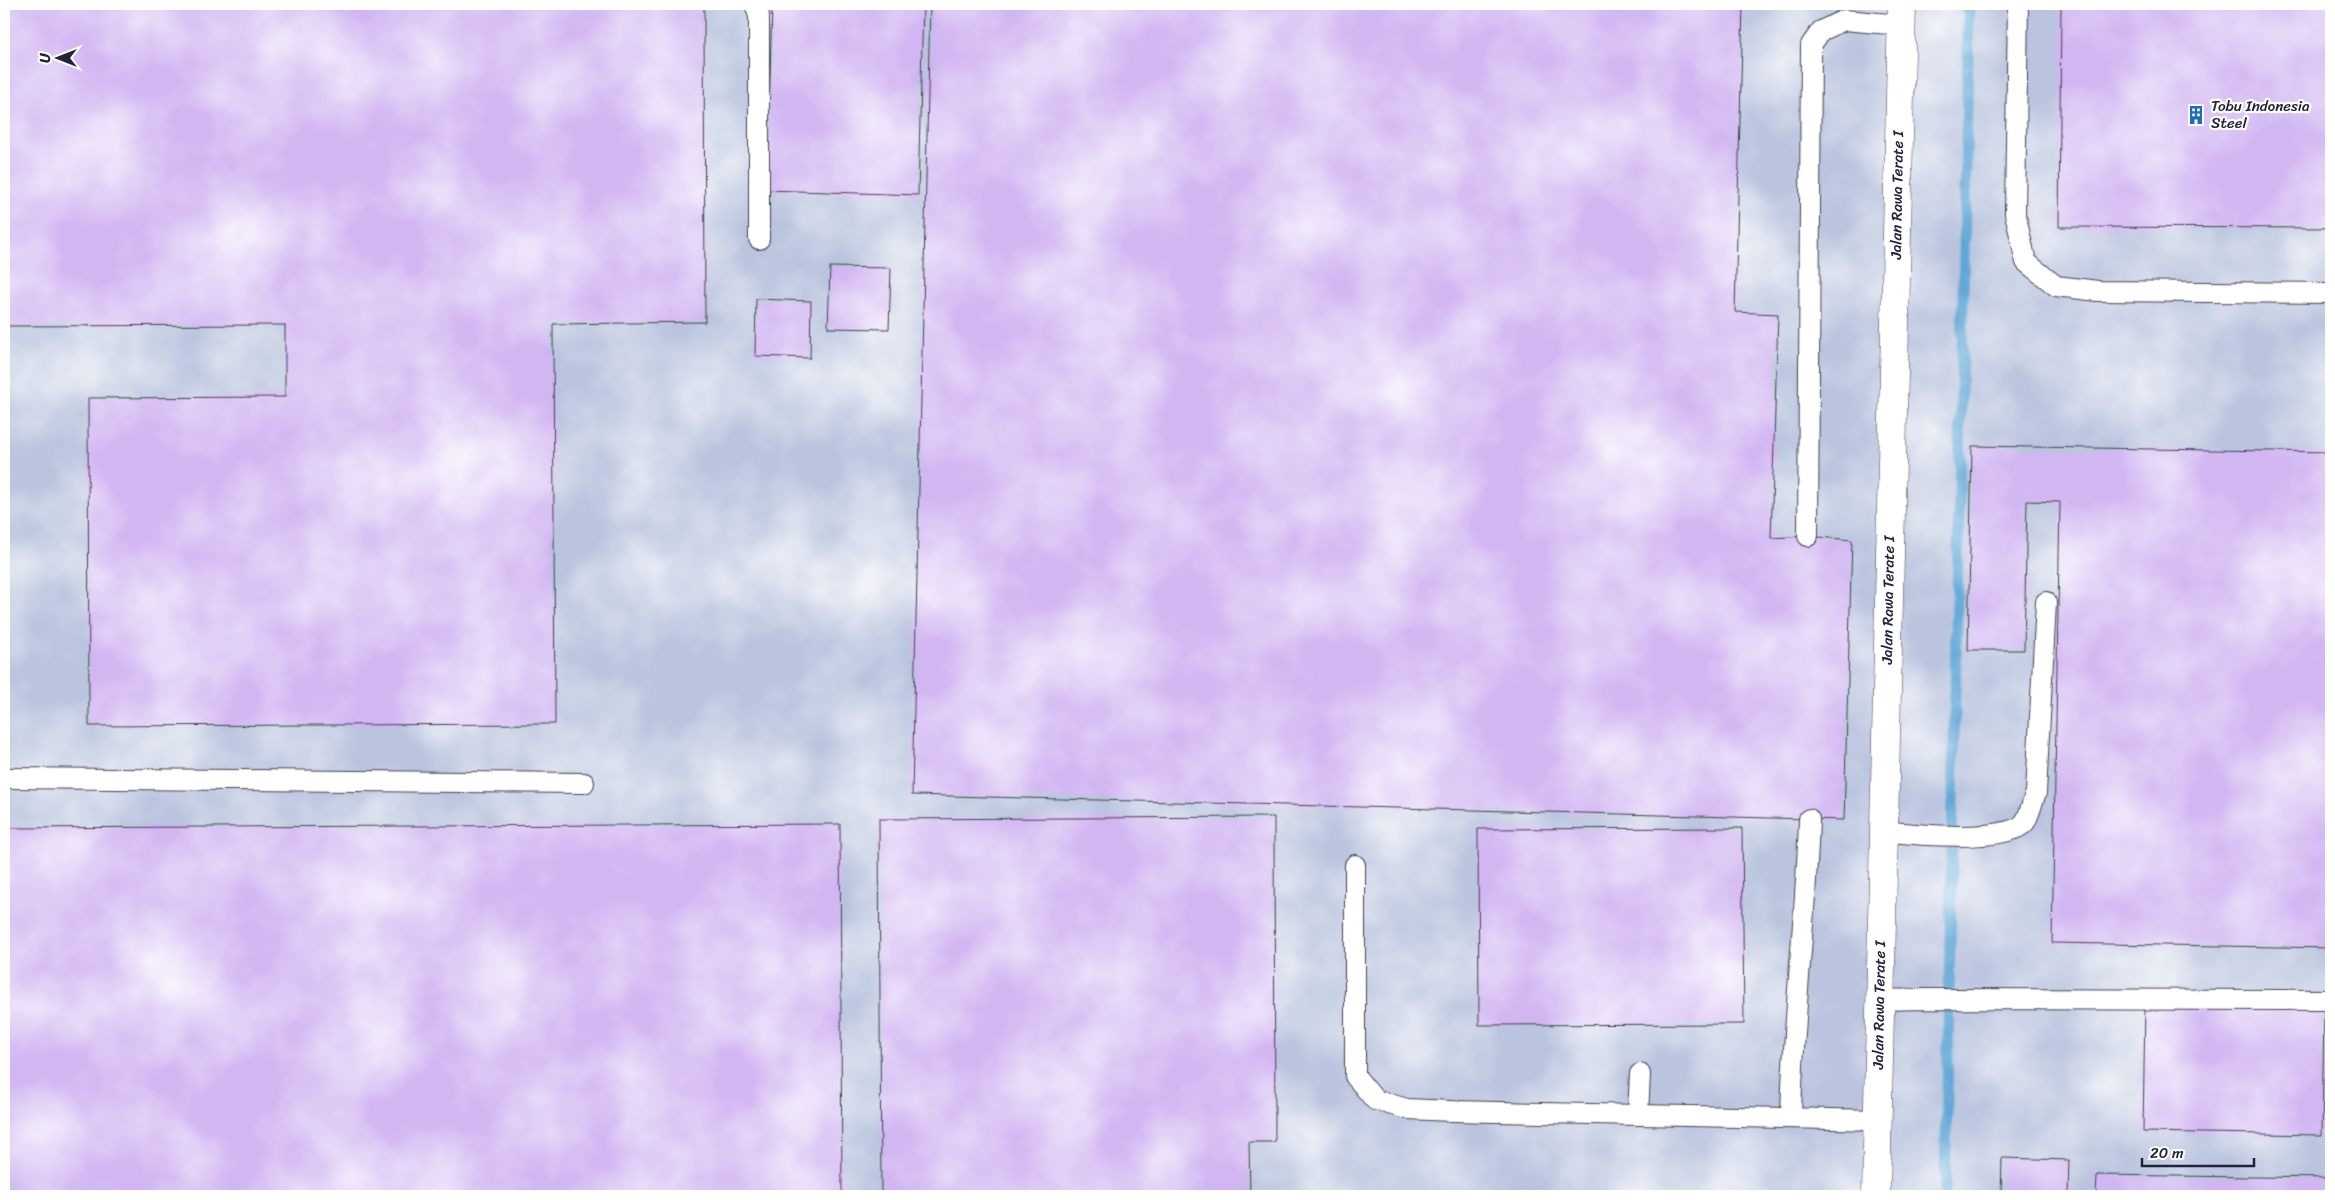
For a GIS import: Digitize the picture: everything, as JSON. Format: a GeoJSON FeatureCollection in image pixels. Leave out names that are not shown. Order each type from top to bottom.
{"type":"FeatureCollection","features":[{"type":"Feature","properties":{"kind":"street","name":"Jalan Rawa Terate I"},"geometry":{"type":"LineString","coordinates":[[1876,1196],[1876,1120],[1902,14]]}},
{"type":"Feature","properties":{"kind":"lane"},"geometry":{"type":"LineString","coordinates":[[755,4],[759,16],[759,239]]}},
{"type":"Feature","properties":{"kind":"lane"},"geometry":{"type":"LineString","coordinates":[[2018,4],[2014,213],[2026,262],[2056,286],[2098,291],[2331,293]]}},
{"type":"Feature","properties":{"kind":"lane"},"geometry":{"type":"LineString","coordinates":[[1808,536],[1811,45],[1821,31],[1844,20],[1902,14]]}},
{"type":"Feature","properties":{"kind":"lane"},"geometry":{"type":"LineString","coordinates":[[1883,831],[1935,837],[1984,834],[2011,832],[2024,822],[2036,793],[2046,602]]}},
{"type":"Feature","properties":{"kind":"lane"},"geometry":{"type":"LineString","coordinates":[[4,778],[584,783]]}},
{"type":"Feature","properties":{"kind":"lane"},"geometry":{"type":"LineString","coordinates":[[1791,1117],[1792,1076],[1807,877],[1809,819]]}},
{"type":"Feature","properties":{"kind":"lane"},"geometry":{"type":"LineString","coordinates":[[1355,866],[1355,1076],[1375,1100],[1407,1109],[1452,1111],[1876,1120]]}},
{"type":"Feature","properties":{"kind":"lane"},"geometry":{"type":"LineString","coordinates":[[1879,1000],[2331,1000]]}},
{"type":"Feature","properties":{"kind":"lane"},"geometry":{"type":"LineString","coordinates":[[1638,1114],[1640,1074]]}},
{"type":"Feature","properties":{"kind":"shaded area"},"geometry":{"type":"Polygon","coordinates":[[[4,4],[2331,4],[2331,1196],[4,1196],[4,4]]]}},
{"type":"Feature","properties":{"kind":"building"},"geometry":{"type":"Polygon","coordinates":[[[4,4],[704,4],[705,322],[553,324],[555,724],[89,726],[88,398],[285,397],[285,325],[4,326],[4,4]]]}},
{"type":"Feature","properties":{"kind":"building"},"geometry":{"type":"Polygon","coordinates":[[[772,4],[923,4],[918,195],[767,190],[772,4]]]}},
{"type":"Feature","properties":{"kind":"building"},"geometry":{"type":"Polygon","coordinates":[[[930,4],[1743,4],[1735,312],[1778,314],[1771,538],[1808,536],[1852,540],[1844,820],[912,795],[930,4]]]}},
{"type":"Feature","properties":{"kind":"building","name":"Tobu Indonesia Steel"},"geometry":{"type":"Polygon","coordinates":[[[2061,4],[2331,4],[2331,228],[2059,227],[2061,4]]]}},
{"type":"Feature","properties":{"kind":"building"},"geometry":{"type":"Polygon","coordinates":[[[830,267],[891,268],[889,329],[828,328],[830,267]]]}},
{"type":"Feature","properties":{"kind":"building"},"geometry":{"type":"Polygon","coordinates":[[[756,299],[811,301],[810,358],[755,356],[756,299]]]}},
{"type":"Feature","properties":{"kind":"building"},"geometry":{"type":"Polygon","coordinates":[[[1972,446],[2331,452],[2331,948],[2052,943],[2060,502],[2027,501],[2024,650],[1968,650],[1972,446]]]}},
{"type":"Feature","properties":{"kind":"building"},"geometry":{"type":"Polygon","coordinates":[[[1274,817],[1275,1142],[1249,1142],[1250,1196],[881,1196],[879,819],[1274,817]]]}},
{"type":"Feature","properties":{"kind":"building"},"geometry":{"type":"Polygon","coordinates":[[[840,824],[842,1196],[4,1196],[4,828],[840,824]]]}},
{"type":"Feature","properties":{"kind":"building"},"geometry":{"type":"Polygon","coordinates":[[[1742,828],[1744,1024],[1479,1025],[1478,829],[1742,828]]]}},
{"type":"Feature","properties":{"kind":"building"},"geometry":{"type":"Polygon","coordinates":[[[2145,1007],[2324,1010],[2322,1135],[2143,1132],[2145,1007]]]}},
{"type":"Feature","properties":{"kind":"building"},"geometry":{"type":"Polygon","coordinates":[[[2002,1158],[2069,1160],[2068,1196],[2001,1196],[2002,1158]]]}},
{"type":"Feature","properties":{"kind":"building"},"geometry":{"type":"Polygon","coordinates":[[[2097,1175],[2331,1178],[2331,1196],[2096,1196],[2097,1175]]]}},
{"type":"Feature","properties":{"kind":"waterway"},"geometry":{"type":"LineString","coordinates":[[1945,1196],[1969,4]]}},
{"type":"Feature","properties":{"kind":"place","name":"Tobu Indonesia Steel"},"geometry":{"type":"Point","coordinates":[2196,115]}}]}
